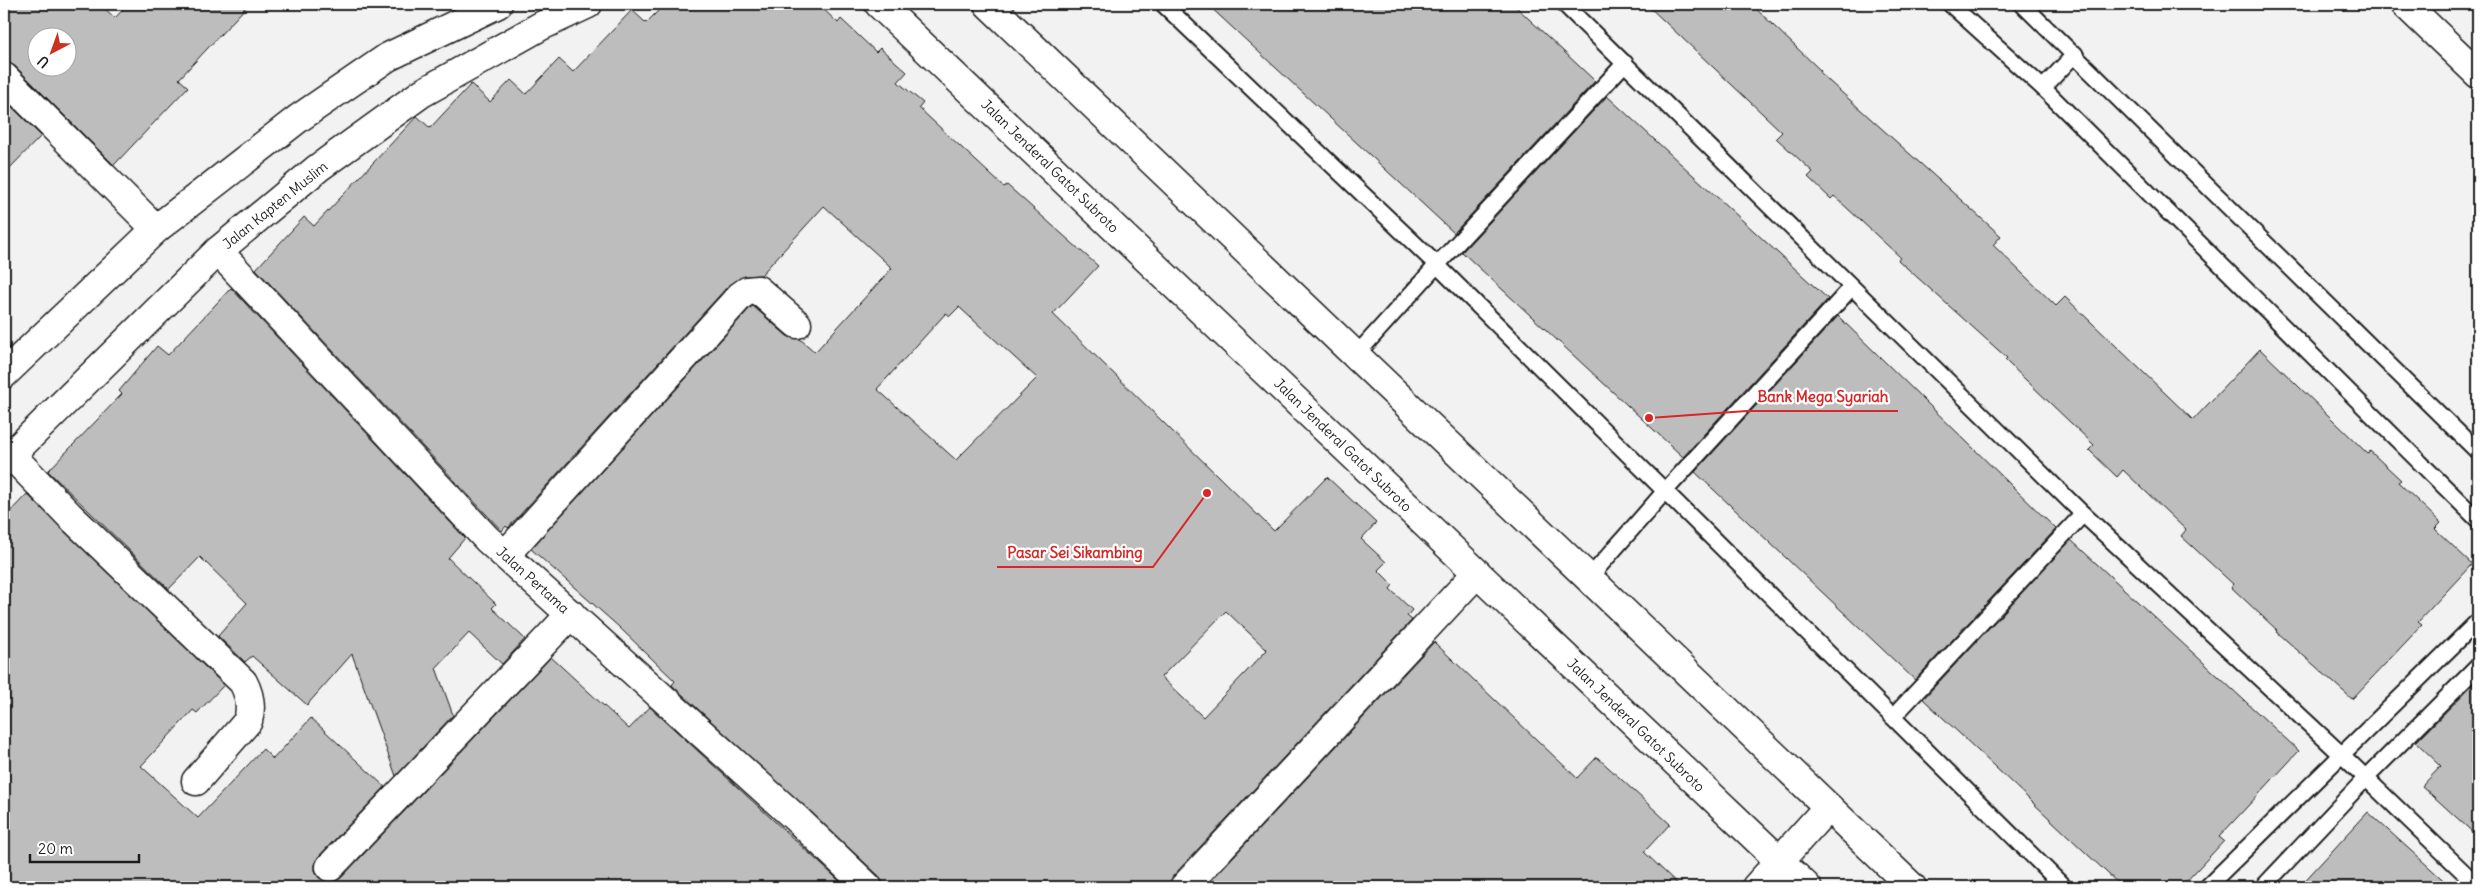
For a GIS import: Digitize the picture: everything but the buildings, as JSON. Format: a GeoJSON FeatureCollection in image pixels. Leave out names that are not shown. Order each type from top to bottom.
{"type":"FeatureCollection","features":[{"type":"Feature","properties":{"kind":"main road"},"geometry":{"type":"LineString","coordinates":[[5,370],[156,229],[299,118],[388,56],[498,4]]}},
{"type":"Feature","properties":{"kind":"main road","name":"Jalan Kapten Muslim"},"geometry":{"type":"LineString","coordinates":[[7,458],[218,251],[318,168],[422,93],[541,26],[588,4]]}},
{"type":"Feature","properties":{"kind":"main road","name":"Jalan Jenderal Gatot Subroto"},"geometry":{"type":"LineString","coordinates":[[879,4],[1807,887]]}},
{"type":"Feature","properties":{"kind":"main road"},"geometry":{"type":"LineString","coordinates":[[988,4],[1912,887]]}},
{"type":"Feature","properties":{"kind":"main road"},"geometry":{"type":"LineString","coordinates":[[1020,4],[1028,29],[1044,56]]}},
{"type":"Feature","properties":{"kind":"main road"},"geometry":{"type":"LineString","coordinates":[[2405,4],[2478,74]]}},
{"type":"Feature","properties":{"kind":"main road"},"geometry":{"type":"LineString","coordinates":[[4,77],[156,229]]}},
{"type":"Feature","properties":{"kind":"main road","name":"Jalan Pertama"},"geometry":{"type":"LineString","coordinates":[[218,251],[487,538],[800,822],[868,887]]}},
{"type":"Feature","properties":{"kind":"main road"},"geometry":{"type":"LineString","coordinates":[[505,554],[740,296],[748,291],[758,290],[797,324]]}},
{"type":"Feature","properties":{"kind":"main road"},"geometry":{"type":"LineString","coordinates":[[7,458],[69,514],[243,682],[248,690],[250,714],[248,721],[196,781]]}},
{"type":"Feature","properties":{"kind":"main road"},"geometry":{"type":"LineString","coordinates":[[1184,887],[1477,573]]}},
{"type":"Feature","properties":{"kind":"main road"},"geometry":{"type":"LineString","coordinates":[[330,867],[571,614]]}},
{"type":"Feature","properties":{"kind":"main road"},"geometry":{"type":"LineString","coordinates":[[1756,887],[1828,807]]}},
{"type":"Feature","properties":{"kind":"lane"},"geometry":{"type":"LineString","coordinates":[[1163,4],[1437,264],[2064,887]]}},
{"type":"Feature","properties":{"kind":"lane"},"geometry":{"type":"LineString","coordinates":[[1564,4],[2083,514],[2342,755],[2478,886]]}},
{"type":"Feature","properties":{"kind":"lane"},"geometry":{"type":"LineString","coordinates":[[1950,4],[2043,88],[2478,520]]}},
{"type":"Feature","properties":{"kind":"lane"},"geometry":{"type":"LineString","coordinates":[[2022,4],[2478,452]]}},
{"type":"Feature","properties":{"kind":"lane"},"geometry":{"type":"LineString","coordinates":[[2043,88],[2075,54]]}},
{"type":"Feature","properties":{"kind":"lane"},"geometry":{"type":"LineString","coordinates":[[1356,355],[1437,264],[1625,63]]}},
{"type":"Feature","properties":{"kind":"lane"},"geometry":{"type":"LineString","coordinates":[[1589,578],[1666,490],[1851,288]]}},
{"type":"Feature","properties":{"kind":"lane"},"geometry":{"type":"LineString","coordinates":[[1893,717],[2083,514]]}},
{"type":"Feature","properties":{"kind":"lane"},"geometry":{"type":"LineString","coordinates":[[2207,887],[2478,621]]}},
{"type":"Feature","properties":{"kind":"lane"},"geometry":{"type":"LineString","coordinates":[[2263,887],[2365,779],[2478,666]]}},
{"type":"Feature","properties":{"kind":"place","name":"Bank Mega Syariah"},"geometry":{"type":"Point","coordinates":[1649,418]}},
{"type":"Feature","properties":{"kind":"place","name":"Pasar Sei Sikambing"},"geometry":{"type":"Point","coordinates":[1207,493]}}]}
